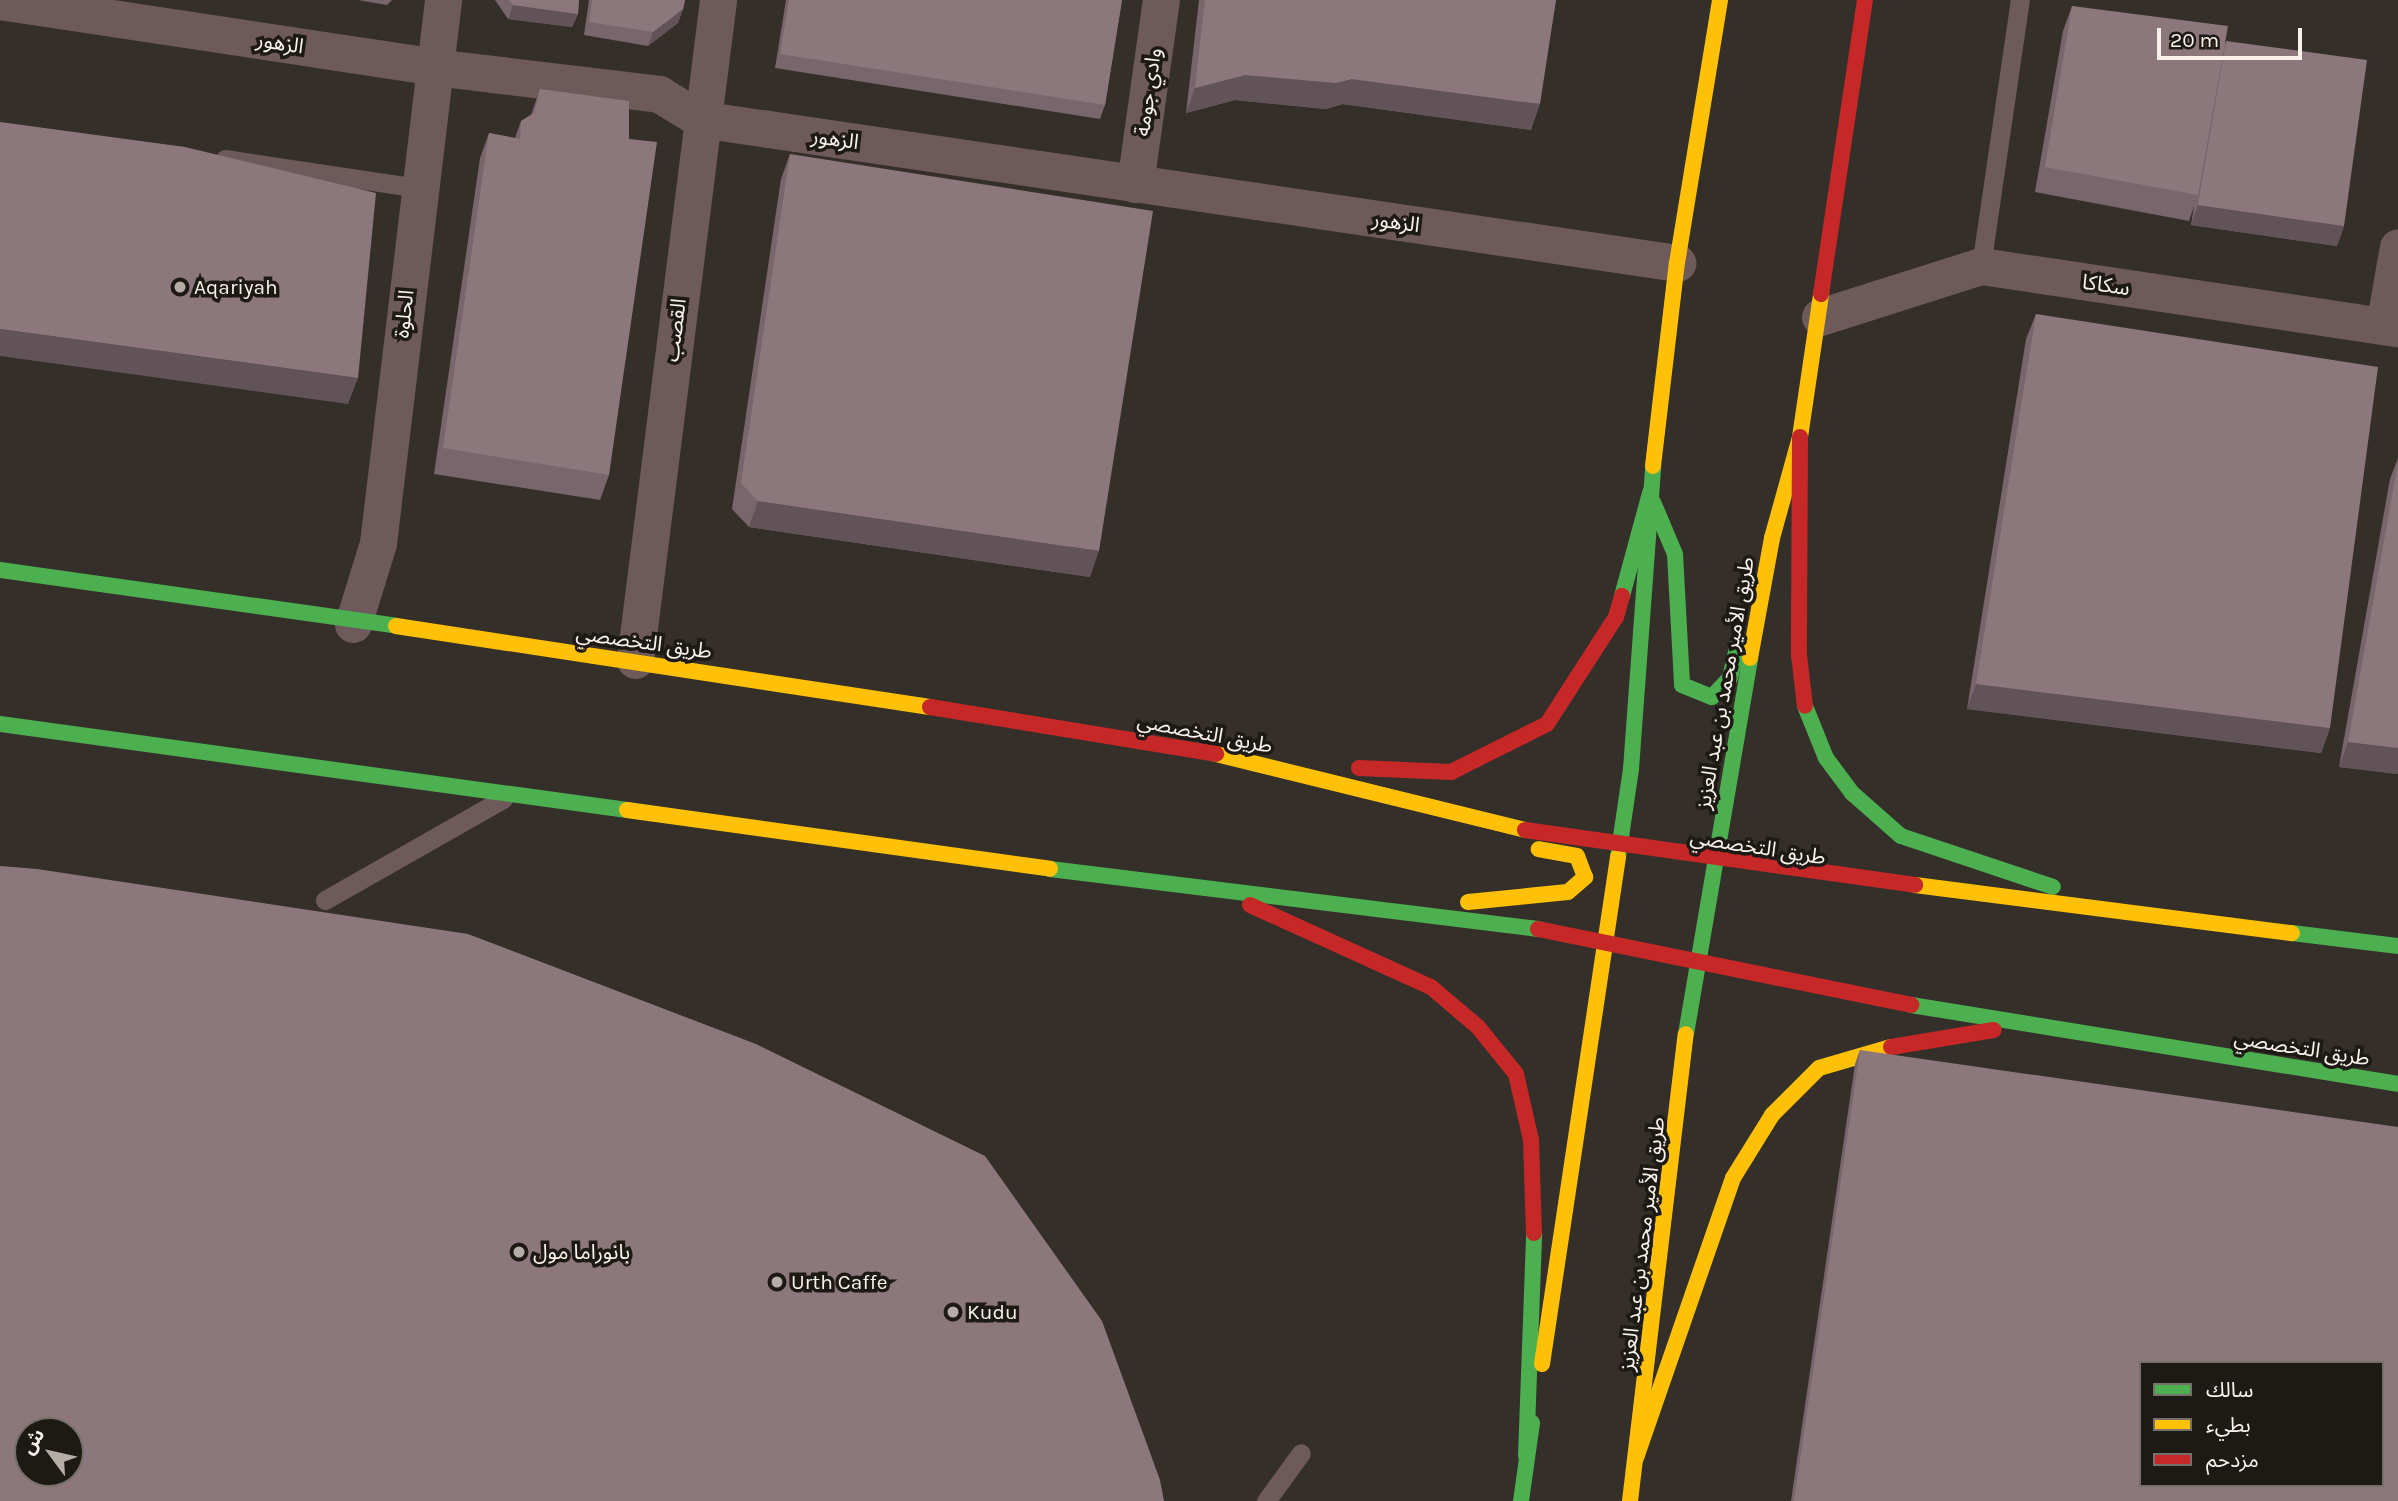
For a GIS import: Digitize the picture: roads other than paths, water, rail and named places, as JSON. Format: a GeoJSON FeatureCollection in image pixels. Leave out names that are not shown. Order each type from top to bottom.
{"type":"FeatureCollection","features":[{"type":"Feature","properties":{"kind":"main road"},"geometry":{"type":"LineString","coordinates":[[1521,1501],[1607,946],[1616,847],[1631,769],[1650,493],[1677,263],[1720,0]]}},
{"type":"Feature","properties":{"kind":"main road","name":"طريق الأمير محمد بن عبد العزيز"},"geometry":{"type":"LineString","coordinates":[[1630,1501],[1696,961],[1772,538],[1800,437],[1820,317],[1865,0]]}},
{"type":"Feature","properties":{"kind":"main road"},"geometry":{"type":"LineString","coordinates":[[1800,437],[1800,655],[1805,707],[1826,758],[1852,793],[1901,836],[2138,915]]}},
{"type":"Feature","properties":{"kind":"main road"},"geometry":{"type":"LineString","coordinates":[[1650,493],[1675,554],[1682,685],[1712,697],[1730,678],[1745,609],[1772,538]]}},
{"type":"Feature","properties":{"kind":"main road"},"geometry":{"type":"LineString","coordinates":[[1225,755],[1451,772],[1513,745],[1547,724],[1595,657],[1616,617],[1650,493]]}},
{"type":"Feature","properties":{"kind":"main road","name":"طريق التخصصي"},"geometry":{"type":"LineString","coordinates":[[0,570],[353,624],[635,660],[1225,755],[1450,811],[1616,847],[1713,860],[1813,878],[2398,946]]}},
{"type":"Feature","properties":{"kind":"main road","name":"طريق التخصصي"},"geometry":{"type":"LineString","coordinates":[[0,724],[518,791],[1219,892],[1406,909],[1562,931],[1607,946],[1696,961],[2020,1027],[2398,1084]]}},
{"type":"Feature","properties":{"kind":"main road"},"geometry":{"type":"LineString","coordinates":[[1406,909],[1568,892],[1585,877],[1577,856],[1541,850],[1450,811]]}},
{"type":"Feature","properties":{"kind":"main road"},"geometry":{"type":"LineString","coordinates":[[1219,892],[1405,971],[1478,1027],[1516,1074],[1531,1140],[1535,1214],[1526,1456]]}},
{"type":"Feature","properties":{"kind":"main road"},"geometry":{"type":"LineString","coordinates":[[1636,1458],[1733,1178],[1788,1096],[1819,1068],[1854,1053],[2020,1027]]}},
{"type":"Feature","properties":{"kind":"street","name":"الحلوة"},"geometry":{"type":"LineString","coordinates":[[353,624],[378,543],[418,188],[443,0]]}},
{"type":"Feature","properties":{"kind":"street","name":"القصب"},"geometry":{"type":"LineString","coordinates":[[635,660],[700,119],[719,0]]}},
{"type":"Feature","properties":{"kind":"street","name":"وادي جومة"},"geometry":{"type":"LineString","coordinates":[[1135,184],[1161,0]]}},
{"type":"Feature","properties":{"kind":"street","name":"الزهور"},"geometry":{"type":"LineString","coordinates":[[0,1],[146,11],[434,67],[659,94],[700,119],[1677,263]]}},
{"type":"Feature","properties":{"kind":"street"},"geometry":{"type":"LineString","coordinates":[[2391,327],[2398,247]]}},
{"type":"Feature","properties":{"kind":"street","name":"سكاكا"},"geometry":{"type":"LineString","coordinates":[[1820,317],[1980,266],[2391,327]]}},
{"type":"Feature","properties":{"kind":"lane"},"geometry":{"type":"LineString","coordinates":[[1980,266],[2020,0]]}},
{"type":"Feature","properties":{"kind":"lane"},"geometry":{"type":"LineString","coordinates":[[202,156],[418,188]]}},
{"type":"Feature","properties":{"kind":"lane"},"geometry":{"type":"LineString","coordinates":[[325,900],[518,791]]}},
{"type":"Feature","properties":{"kind":"lane"},"geometry":{"type":"LineString","coordinates":[[1266,1501],[1301,1453]]}},
{"type":"Feature","properties":{"kind":"lane"},"geometry":{"type":"LineString","coordinates":[[1508,1501],[1526,1456]]}},
{"type":"Feature","properties":{"kind":"place","name":"Aqariyah"},"geometry":{"type":"Point","coordinates":[180,287]}},
{"type":"Feature","properties":{"kind":"place","name":"بانوراما مول"},"geometry":{"type":"Point","coordinates":[519,1252]}},
{"type":"Feature","properties":{"kind":"place","name":"Urth Caffe"},"geometry":{"type":"Point","coordinates":[777,1282]}},
{"type":"Feature","properties":{"kind":"place","name":"Kudu"},"geometry":{"type":"Point","coordinates":[953,1312]}}]}
